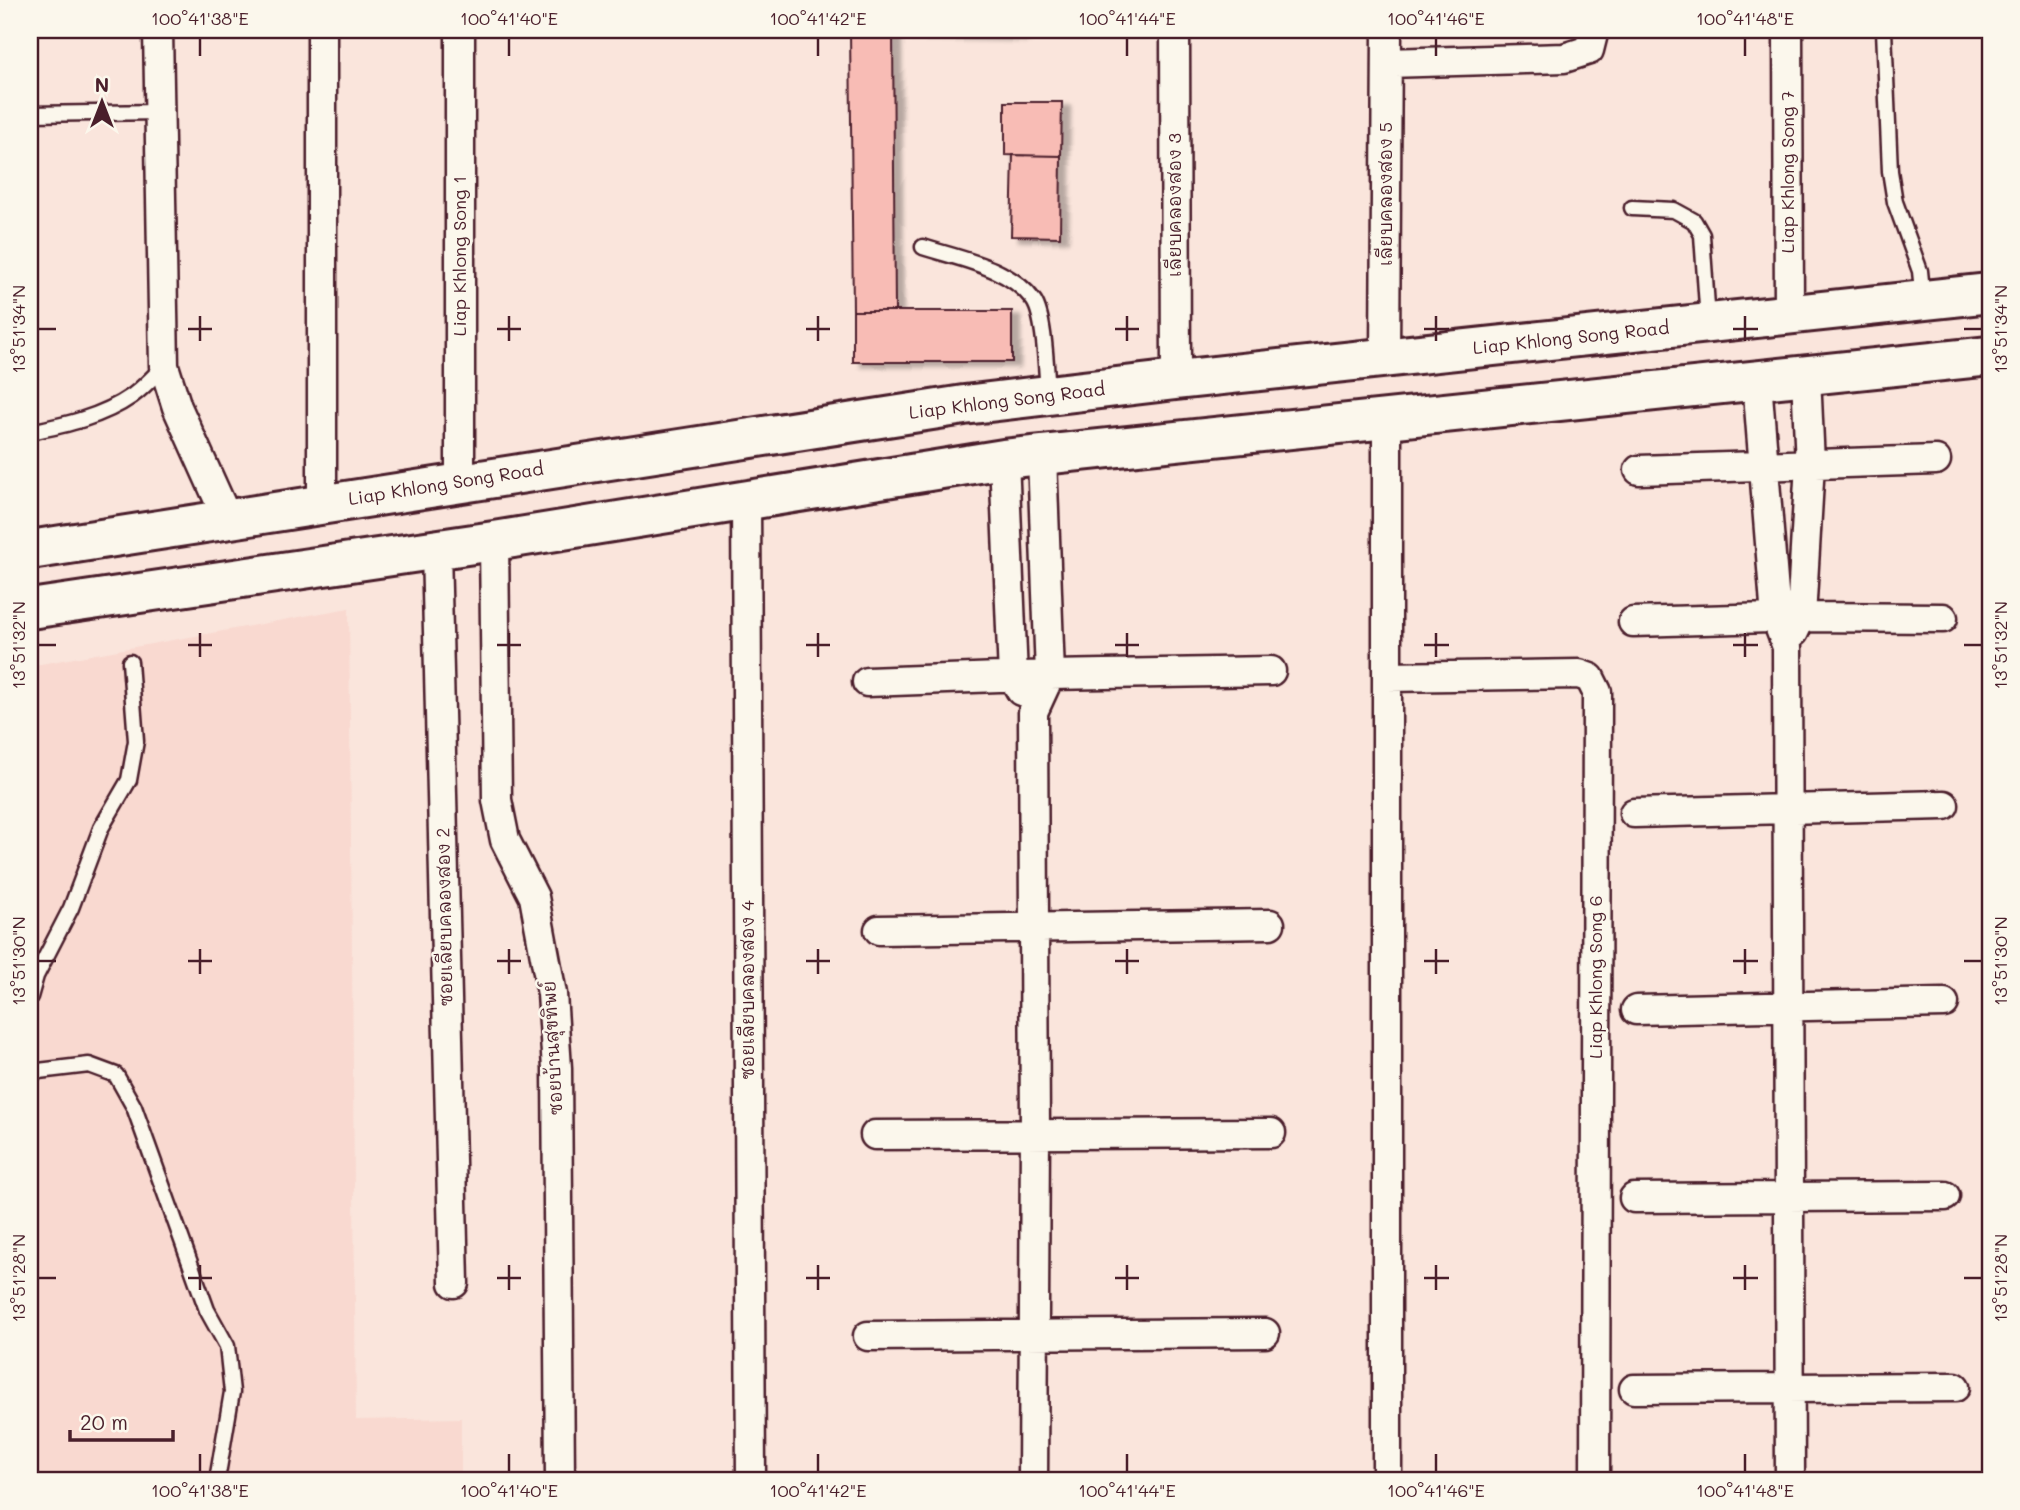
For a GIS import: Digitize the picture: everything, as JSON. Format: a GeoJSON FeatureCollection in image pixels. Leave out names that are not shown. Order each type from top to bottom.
{"type":"FeatureCollection","features":[{"type":"Feature","properties":{"kind":"main road","name":"Liap Khlong Song Road"},"geometry":{"type":"LineString","coordinates":[[30,550],[964,405],[1384,357],[1990,293]]}},
{"type":"Feature","properties":{"kind":"main road"},"geometry":{"type":"LineString","coordinates":[[30,609],[436,550],[988,462],[1990,356]]}},
{"type":"Feature","properties":{"kind":"main road"},"geometry":{"type":"LineString","coordinates":[[964,405],[988,462]]}},
{"type":"Feature","properties":{"kind":"street"},"geometry":{"type":"LineString","coordinates":[[159,30],[164,366],[177,407],[227,519]]}},
{"type":"Feature","properties":{"kind":"street"},"geometry":{"type":"LineString","coordinates":[[322,30],[322,504]]}},
{"type":"Feature","properties":{"kind":"street","name":"Liap Khlong Song 1"},"geometry":{"type":"LineString","coordinates":[[460,30],[460,482]]}},
{"type":"Feature","properties":{"kind":"street","name":"เลียบคลองสอง 3"},"geometry":{"type":"LineString","coordinates":[[1175,30],[1176,380]]}},
{"type":"Feature","properties":{"kind":"street","name":"เลียบคลองสอง 5"},"geometry":{"type":"LineString","coordinates":[[1384,357],[1387,30]]}},
{"type":"Feature","properties":{"kind":"street"},"geometry":{"type":"LineString","coordinates":[[1387,63],[1564,58],[1589,50],[1594,30]]}},
{"type":"Feature","properties":{"kind":"street","name":"Liap Khlong Song 7"},"geometry":{"type":"LineString","coordinates":[[1788,30],[1789,315]]}},
{"type":"Feature","properties":{"kind":"street"},"geometry":{"type":"LineString","coordinates":[[1790,1480],[1787,647],[1788,618],[1810,464],[1806,376]]}},
{"type":"Feature","properties":{"kind":"street"},"geometry":{"type":"LineString","coordinates":[[1757,381],[1762,466],[1788,618]]}},
{"type":"Feature","properties":{"kind":"street"},"geometry":{"type":"LineString","coordinates":[[1387,419],[1387,1480]]}},
{"type":"Feature","properties":{"kind":"street"},"geometry":{"type":"LineString","coordinates":[[1033,1480],[1033,712],[1050,674],[1042,456]]}},
{"type":"Feature","properties":{"kind":"street"},"geometry":{"type":"LineString","coordinates":[[1639,470],[1936,460]]}},
{"type":"Feature","properties":{"kind":"street"},"geometry":{"type":"LineString","coordinates":[[988,462],[1013,677],[1033,712]]}},
{"type":"Feature","properties":{"kind":"street","name":"ซอยเลียบคลองสอง 4"},"geometry":{"type":"LineString","coordinates":[[746,500],[751,1480]]}},
{"type":"Feature","properties":{"kind":"street","name":"ซอยบ้านสุขทิพย์"},"geometry":{"type":"LineString","coordinates":[[494,541],[496,800],[505,840],[534,897],[552,994],[557,1068],[560,1480]]}},
{"type":"Feature","properties":{"kind":"street","name":"ซอยเลียบคลองสอง 2"},"geometry":{"type":"LineString","coordinates":[[436,550],[454,1283]]}},
{"type":"Feature","properties":{"kind":"street"},"geometry":{"type":"LineString","coordinates":[[1633,622],[1943,618]]}},
{"type":"Feature","properties":{"kind":"street"},"geometry":{"type":"LineString","coordinates":[[867,682],[1050,674],[1271,671]]}},
{"type":"Feature","properties":{"kind":"street","name":"Liap Khlong Song 6"},"geometry":{"type":"LineString","coordinates":[[1387,677],[1579,674],[1590,678],[1597,692],[1595,1480]]}},
{"type":"Feature","properties":{"kind":"street"},"geometry":{"type":"LineString","coordinates":[[1634,813],[1944,806]]}},
{"type":"Feature","properties":{"kind":"street"},"geometry":{"type":"LineString","coordinates":[[879,930],[1270,925]]}},
{"type":"Feature","properties":{"kind":"street"},"geometry":{"type":"LineString","coordinates":[[1636,1010],[1944,1003]]}},
{"type":"Feature","properties":{"kind":"street"},"geometry":{"type":"LineString","coordinates":[[875,1135],[1271,1133]]}},
{"type":"Feature","properties":{"kind":"street"},"geometry":{"type":"LineString","coordinates":[[1634,1198],[1945,1196]]}},
{"type":"Feature","properties":{"kind":"street"},"geometry":{"type":"LineString","coordinates":[[868,1336],[1265,1333]]}},
{"type":"Feature","properties":{"kind":"street"},"geometry":{"type":"LineString","coordinates":[[1634,1389],[1955,1387]]}},
{"type":"Feature","properties":{"kind":"lane"},"geometry":{"type":"LineString","coordinates":[[1884,30],[1890,171],[1895,202],[1920,271],[1923,300]]}},
{"type":"Feature","properties":{"kind":"lane"},"geometry":{"type":"LineString","coordinates":[[30,114],[160,113]]}},
{"type":"Feature","properties":{"kind":"lane"},"geometry":{"type":"LineString","coordinates":[[1632,208],[1674,210],[1694,221],[1702,236],[1708,323]]}},
{"type":"Feature","properties":{"kind":"lane"},"geometry":{"type":"LineString","coordinates":[[923,247],[1006,275],[1035,302],[1042,327],[1048,395]]}},
{"type":"Feature","properties":{"kind":"lane"},"geometry":{"type":"LineString","coordinates":[[30,432],[74,422],[109,409],[133,395],[164,366]]}},
{"type":"Feature","properties":{"kind":"lane"},"geometry":{"type":"LineString","coordinates":[[30,997],[36,976],[71,908],[102,828],[129,780],[136,741],[130,662]]}},
{"type":"Feature","properties":{"kind":"lane"},"geometry":{"type":"LineString","coordinates":[[30,1072],[89,1065],[116,1075],[134,1107],[207,1310],[227,1346],[232,1392],[216,1480]]}},
{"type":"Feature","properties":{"kind":"shaded area"},"geometry":{"type":"Polygon","coordinates":[[[349,608],[356,1420],[461,1418],[461,1480],[30,1480],[30,666],[349,608]]]}},
{"type":"Feature","properties":{"kind":"building"},"geometry":{"type":"Polygon","coordinates":[[[850,30],[893,30],[895,311],[853,311],[850,30]]]}},
{"type":"Feature","properties":{"kind":"building"},"geometry":{"type":"Polygon","coordinates":[[[903,30],[1021,30],[1021,36],[903,34],[903,30]]]}},
{"type":"Feature","properties":{"kind":"building"},"geometry":{"type":"Polygon","coordinates":[[[1005,102],[1062,102],[1061,156],[1005,155],[1005,102]]]}},
{"type":"Feature","properties":{"kind":"building"},"geometry":{"type":"Polygon","coordinates":[[[1013,155],[1061,156],[1060,237],[1011,236],[1013,155]]]}},
{"type":"Feature","properties":{"kind":"building"},"geometry":{"type":"Polygon","coordinates":[[[853,311],[1012,311],[1012,362],[853,362],[853,311]]]}}]}
